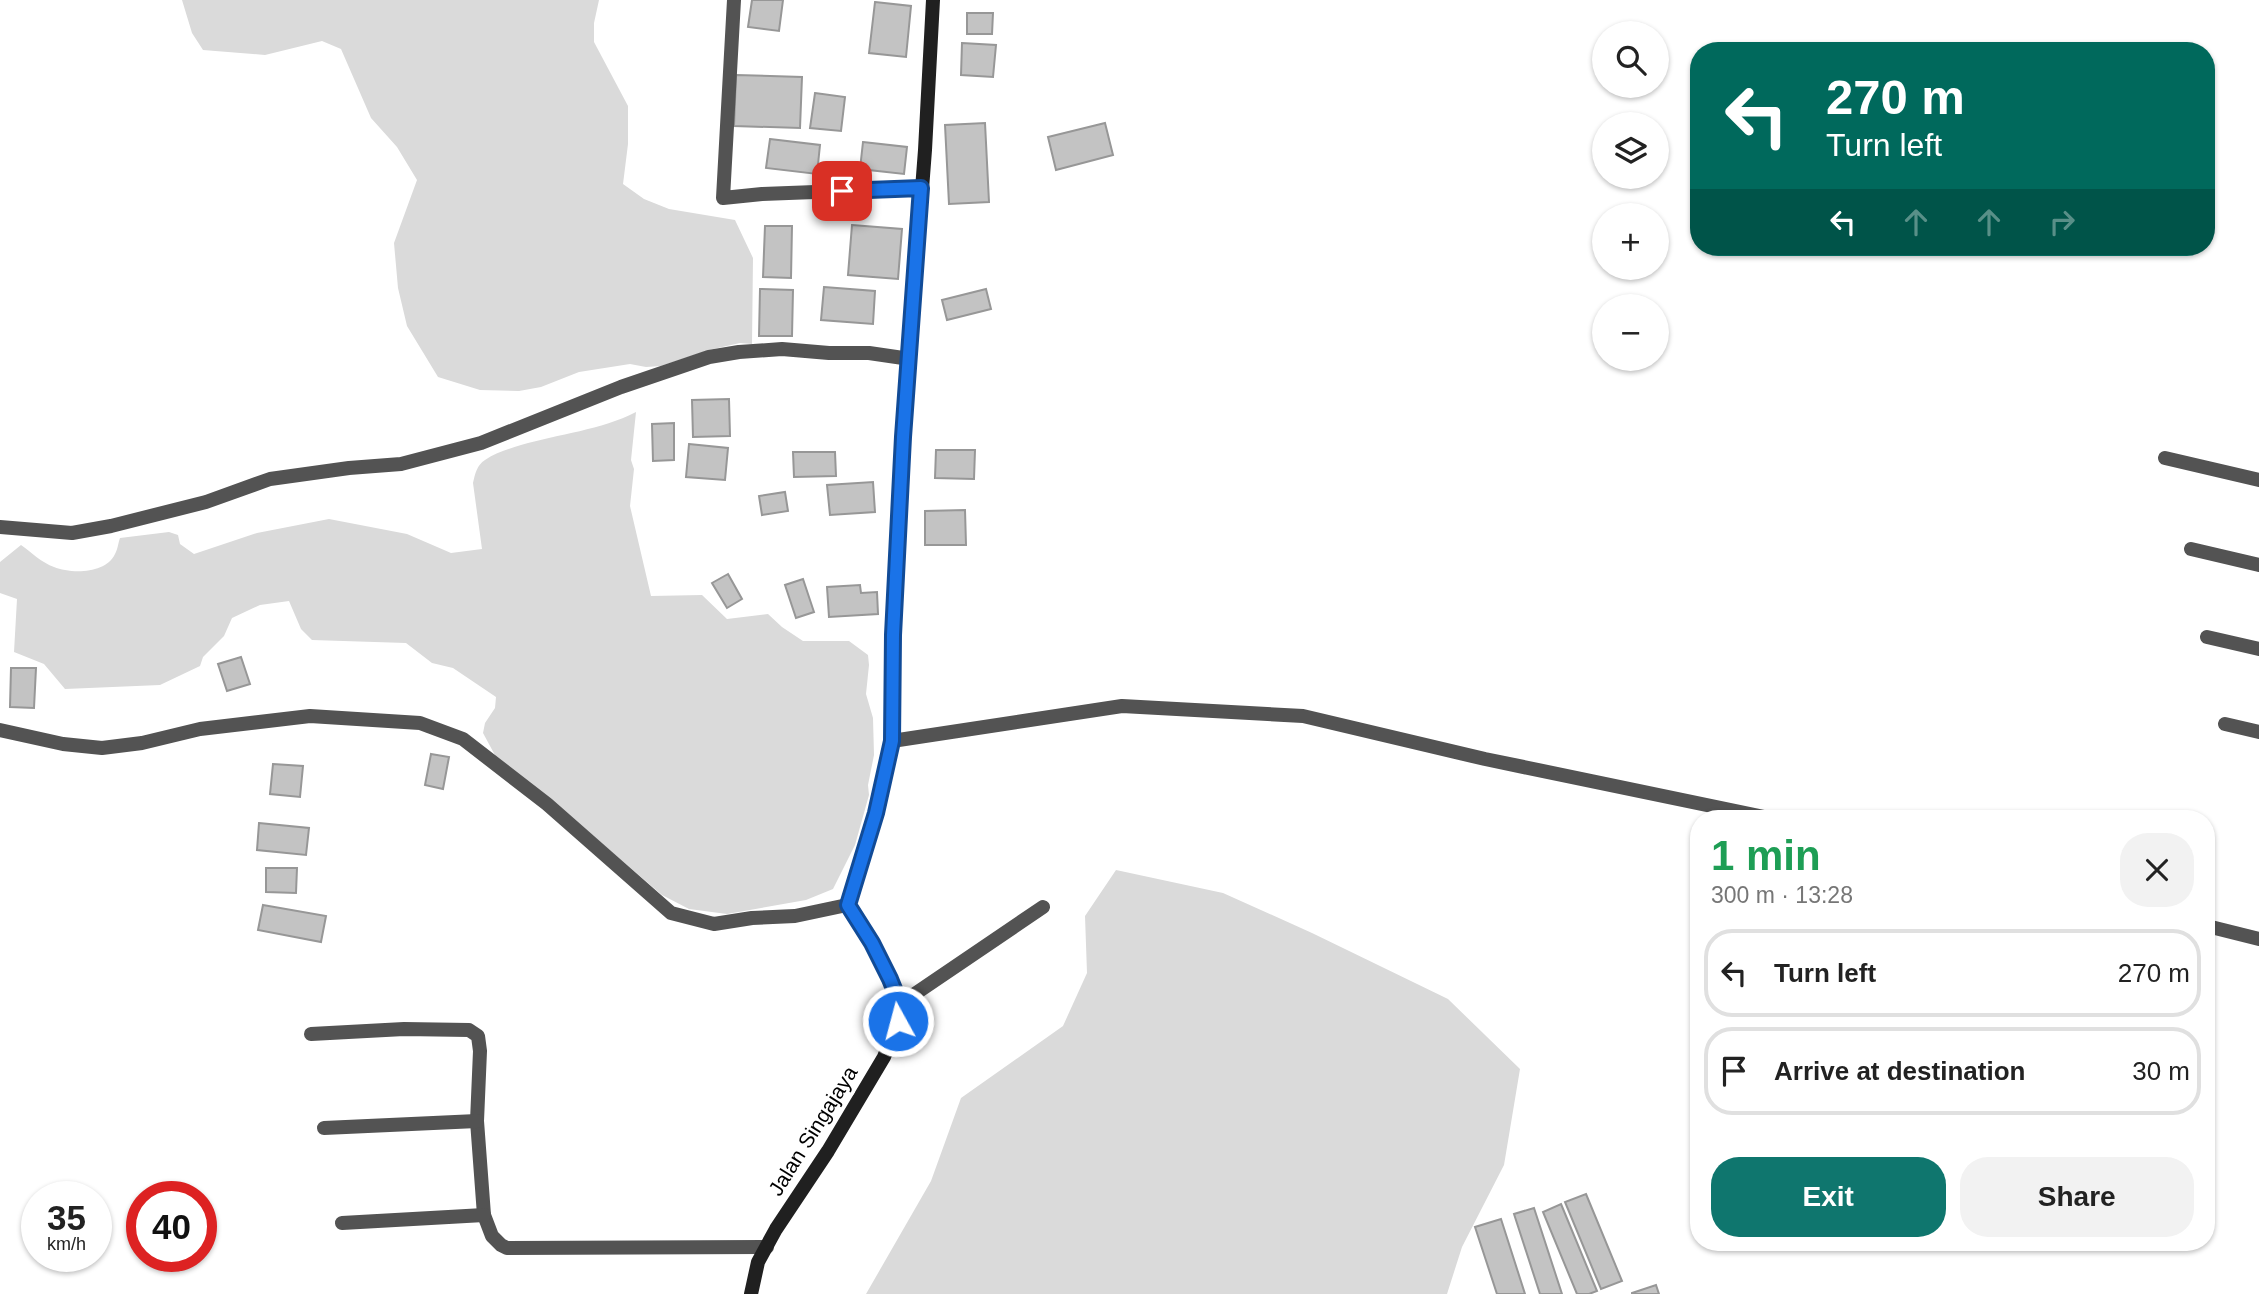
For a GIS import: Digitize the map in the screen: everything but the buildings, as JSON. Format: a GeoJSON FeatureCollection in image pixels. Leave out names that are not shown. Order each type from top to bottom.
{"type":"FeatureCollection","features":[{"type":"Feature","properties":{"kind":"street"},"geometry":{"type":"LineString","coordinates":[[734,0],[723,198],[921,188]]}},
{"type":"Feature","properties":{"kind":"street"},"geometry":{"type":"LineString","coordinates":[[933,0],[925,150],[903,437],[893,635],[892,741],[876,813],[848,905],[872,943],[900,1004],[1042,907]]}},
{"type":"Feature","properties":{"kind":"street"},"geometry":{"type":"LineString","coordinates":[[0,527],[72,533],[206,502],[270,479],[401,464],[481,443],[621,387],[709,357],[782,349],[869,353],[910,359]]}},
{"type":"Feature","properties":{"kind":"street"},"geometry":{"type":"LineString","coordinates":[[2165,458],[2259,480]]}},
{"type":"Feature","properties":{"kind":"street"},"geometry":{"type":"LineString","coordinates":[[2191,549],[2259,565]]}},
{"type":"Feature","properties":{"kind":"street"},"geometry":{"type":"LineString","coordinates":[[2207,636],[2259,649]]}},
{"type":"Feature","properties":{"kind":"street"},"geometry":{"type":"LineString","coordinates":[[892,741],[1122,706],[1303,716],[1485,759],[1731,810]]}},
{"type":"Feature","properties":{"kind":"street"},"geometry":{"type":"LineString","coordinates":[[0,730],[63,744],[102,748],[142,743],[200,729],[310,716],[420,723],[463,739],[547,804],[671,913],[714,924],[752,918],[795,916],[848,905]]}},
{"type":"Feature","properties":{"kind":"street"},"geometry":{"type":"LineString","coordinates":[[2225,724],[2259,732]]}},
{"type":"Feature","properties":{"kind":"street"},"geometry":{"type":"LineString","coordinates":[[2215,928],[2259,939]]}},
{"type":"Feature","properties":{"kind":"street","name":"Jalan Singajaya"},"geometry":{"type":"LineString","coordinates":[[751,1294],[758,1262],[766,1247],[884,1057],[898,1021],[900,1004]]}},
{"type":"Feature","properties":{"kind":"street"},"geometry":{"type":"LineString","coordinates":[[311,1034],[404,1029],[475,1032],[480,1051],[477,1121],[484,1215],[492,1236],[501,1245],[508,1248],[766,1247]]}},
{"type":"Feature","properties":{"kind":"street"},"geometry":{"type":"LineString","coordinates":[[324,1128],[477,1121]]}},
{"type":"Feature","properties":{"kind":"street"},"geometry":{"type":"LineString","coordinates":[[342,1223],[484,1215]]}},
{"type":"Feature","properties":{"kind":"shaded area"},"geometry":{"type":"Polygon","coordinates":[[[182,0],[599,0],[594,23],[594,42],[628,106],[628,144],[623,184],[644,199],[669,209],[735,220],[753,258],[752,344],[740,343],[709,350],[661,366],[630,364],[579,372],[541,387],[519,391],[480,390],[438,377],[407,326],[398,288],[394,243],[417,180],[397,147],[371,118],[341,49],[322,41],[265,55],[203,50],[192,33],[182,0]]]}},
{"type":"Feature","properties":{"kind":"shaded area"},"geometry":{"type":"Polygon","coordinates":[[[636,412],[630,506],[651,596],[702,595],[727,619],[768,614],[803,641],[849,641],[868,655],[866,694],[873,718],[874,755],[868,785],[869,795],[855,845],[833,889],[806,900],[727,914],[689,909],[662,895],[496,757],[483,733],[485,723],[495,708],[496,697],[453,668],[432,663],[406,643],[312,640],[301,629],[289,601],[260,605],[232,618],[224,636],[203,657],[200,666],[160,685],[65,689],[44,664],[14,652],[17,599],[0,593],[0,562],[21,545],[54,567],[69,571],[88,571],[110,561],[120,538],[169,532],[178,535],[180,544],[194,554],[257,533],[329,519],[407,534],[451,553],[482,549],[473,483],[482,462],[507,449],[594,427],[636,412]]]}},
{"type":"Feature","properties":{"kind":"shaded area"},"geometry":{"type":"Polygon","coordinates":[[[1116,870],[1223,893],[1448,999],[1520,1069],[1504,1165],[1462,1247],[1447,1294],[866,1294],[931,1181],[961,1098],[1063,1026],[1087,973],[1085,916],[1116,870]]]}},
{"type":"Feature","properties":{"kind":"route"},"geometry":{"type":"LineString","coordinates":[[842,191],[921,188],[903,437],[893,635],[892,741],[876,813],[848,905],[872,943],[890,979],[900,1004],[898,1021]]}}]}
